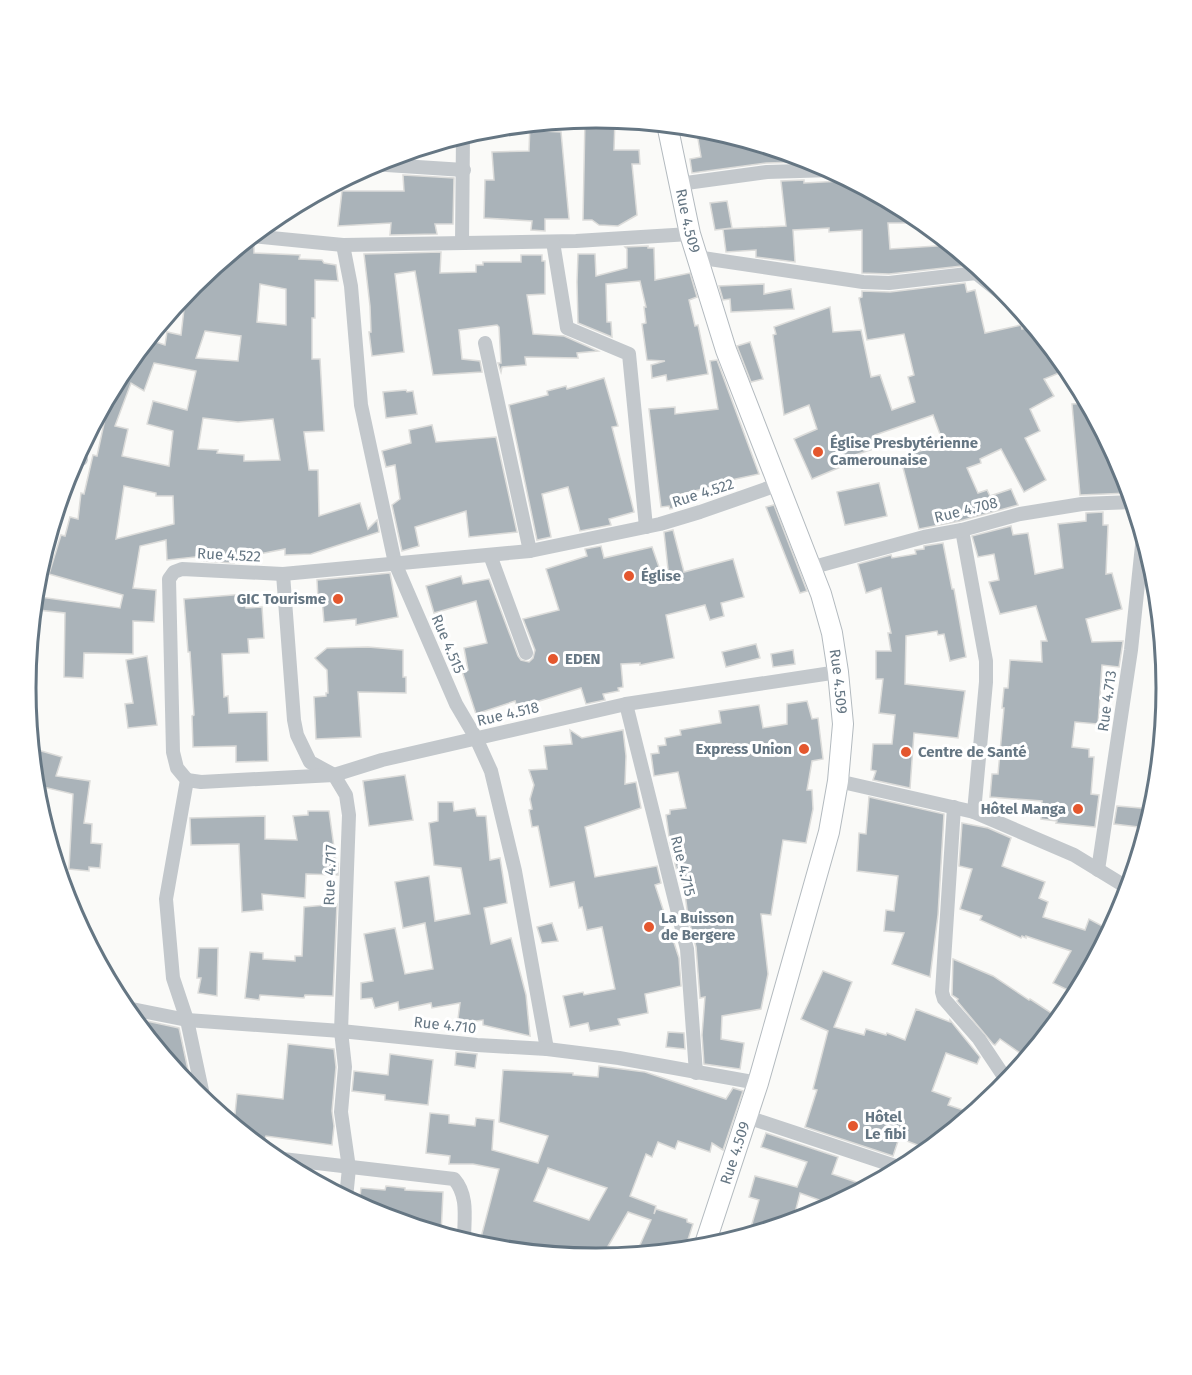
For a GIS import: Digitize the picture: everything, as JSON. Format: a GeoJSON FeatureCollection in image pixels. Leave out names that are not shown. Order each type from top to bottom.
{"type":"FeatureCollection","features":[{"type":"Feature","properties":{"kind":"street","name":"Rue 4.509"},"geometry":{"type":"LineString","coordinates":[[669,132],[696,257],[726,350],[821,594],[832,633],[843,724],[838,781],[829,832],[758,1083],[708,1236]]}},
{"type":"Feature","properties":{"kind":"street"},"geometry":{"type":"LineString","coordinates":[[462,243],[463,144]]}},
{"type":"Feature","properties":{"kind":"street"},"geometry":{"type":"LineString","coordinates":[[394,165],[464,170]]}},
{"type":"Feature","properties":{"kind":"street"},"geometry":{"type":"LineString","coordinates":[[679,184],[767,172],[811,171]]}},
{"type":"Feature","properties":{"kind":"street"},"geometry":{"type":"LineString","coordinates":[[263,237],[342,245],[553,242],[690,234]]}},
{"type":"Feature","properties":{"kind":"street"},"geometry":{"type":"LineString","coordinates":[[553,242],[567,328],[629,354],[646,527]]}},
{"type":"Feature","properties":{"kind":"street","name":"Rue 4.515"},"geometry":{"type":"LineString","coordinates":[[342,245],[351,286],[361,405],[395,563],[456,704],[476,738],[491,771],[515,871],[547,1049]]}},
{"type":"Feature","properties":{"kind":"street"},"geometry":{"type":"LineString","coordinates":[[696,257],[863,282],[889,283],[972,273]]}},
{"type":"Feature","properties":{"kind":"street"},"geometry":{"type":"LineString","coordinates":[[485,344],[530,551]]}},
{"type":"Feature","properties":{"kind":"street","name":"Rue 4.522"},"geometry":{"type":"LineString","coordinates":[[187,780],[177,768],[173,752],[169,579],[174,572],[182,569],[284,574],[530,551],[646,527],[700,512],[777,485]]}},
{"type":"Feature","properties":{"kind":"street","name":"Rue 4.708"},"geometry":{"type":"LineString","coordinates":[[810,568],[1020,514],[1082,504],[1124,502]]}},
{"type":"Feature","properties":{"kind":"street"},"geometry":{"type":"LineString","coordinates":[[962,530],[986,662],[974,812]]}},
{"type":"Feature","properties":{"kind":"street"},"geometry":{"type":"LineString","coordinates":[[490,555],[526,653]]}},
{"type":"Feature","properties":{"kind":"street","name":"Rue 4.713"},"geometry":{"type":"LineString","coordinates":[[1098,870],[1131,650],[1141,559]]}},
{"type":"Feature","properties":{"kind":"street"},"geometry":{"type":"LineString","coordinates":[[284,574],[297,735],[310,762],[334,775]]}},
{"type":"Feature","properties":{"kind":"street","name":"Rue 4.518"},"geometry":{"type":"LineString","coordinates":[[187,780],[201,782],[334,775],[382,760],[626,704],[838,672]]}},
{"type":"Feature","properties":{"kind":"street","name":"Rue 4.715"},"geometry":{"type":"LineString","coordinates":[[626,704],[687,949],[696,1073]]}},
{"type":"Feature","properties":{"kind":"street","name":"Rue 4.717"},"geometry":{"type":"LineString","coordinates":[[334,775],[346,795],[349,815],[341,1031],[345,1067],[341,1112],[350,1168],[347,1190]]}},
{"type":"Feature","properties":{"kind":"street"},"geometry":{"type":"LineString","coordinates":[[187,780],[166,899],[173,978],[187,1020],[200,1083]]}},
{"type":"Feature","properties":{"kind":"street"},"geometry":{"type":"LineString","coordinates":[[838,781],[974,812],[1074,855],[1120,883]]}},
{"type":"Feature","properties":{"kind":"street"},"geometry":{"type":"LineString","coordinates":[[954,807],[942,992],[944,999],[979,1039],[1002,1072]]}},
{"type":"Feature","properties":{"kind":"street","name":"Rue 4.710"},"geometry":{"type":"LineString","coordinates":[[139,1010],[187,1020],[547,1049],[619,1058],[758,1083]]}},
{"type":"Feature","properties":{"kind":"street"},"geometry":{"type":"LineString","coordinates":[[747,1117],[889,1164]]}},
{"type":"Feature","properties":{"kind":"street"},"geometry":{"type":"LineString","coordinates":[[298,1161],[454,1179],[461,1187],[465,1199],[464,1231]]}},
{"type":"Feature","properties":{"kind":"building"},"geometry":{"type":"Polygon","coordinates":[[[585,128],[615,129],[614,150],[639,150],[640,164],[632,164],[637,215],[618,226],[599,225],[592,220],[583,220],[585,128]]]}},
{"type":"Feature","properties":{"kind":"building"},"geometry":{"type":"Polygon","coordinates":[[[530,131],[561,132],[569,219],[545,219],[545,231],[531,230],[532,221],[484,218],[485,180],[494,180],[492,152],[529,151],[530,131]]]}},
{"type":"Feature","properties":{"kind":"building"},"geometry":{"type":"Polygon","coordinates":[[[698,137],[790,162],[766,163],[692,173],[690,159],[701,157],[698,137]]]}},
{"type":"Feature","properties":{"kind":"building"},"geometry":{"type":"Polygon","coordinates":[[[403,175],[454,178],[453,224],[435,224],[437,234],[390,235],[391,223],[338,226],[342,191],[404,191],[403,175]]]}},
{"type":"Feature","properties":{"kind":"building"},"geometry":{"type":"Polygon","coordinates":[[[804,180],[804,183],[836,181],[844,185],[908,223],[888,223],[890,249],[940,246],[962,266],[889,274],[862,273],[862,230],[829,232],[829,228],[793,230],[795,262],[756,257],[756,250],[726,252],[723,229],[786,226],[781,181],[804,180]]]}},
{"type":"Feature","properties":{"kind":"building"},"geometry":{"type":"Polygon","coordinates":[[[727,201],[732,228],[715,230],[710,203],[727,201]]]}},
{"type":"Feature","properties":{"kind":"building"},"geometry":{"type":"Polygon","coordinates":[[[253,245],[254,253],[300,255],[299,259],[322,260],[324,263],[336,265],[338,281],[315,280],[312,359],[320,359],[324,431],[304,432],[309,470],[318,470],[319,516],[360,503],[368,529],[377,520],[379,532],[311,554],[285,555],[285,549],[234,559],[234,563],[204,561],[204,556],[167,560],[166,540],[140,546],[133,588],[156,590],[154,622],[133,621],[133,654],[84,653],[83,678],[64,677],[65,613],[42,610],[44,598],[120,608],[123,595],[49,574],[61,535],[65,536],[70,517],[78,519],[81,493],[84,494],[93,455],[97,456],[105,418],[111,407],[130,376],[156,342],[165,345],[167,332],[181,335],[184,309],[227,266],[253,245]],[[260,284],[257,322],[286,325],[286,289],[260,284]],[[205,331],[196,358],[238,361],[241,336],[205,331]],[[154,363],[144,391],[131,383],[115,426],[128,429],[122,456],[169,466],[173,431],[147,424],[153,401],[187,410],[196,371],[154,363]],[[203,418],[198,449],[244,455],[244,461],[280,460],[273,419],[238,422],[203,418]],[[124,486],[116,539],[174,524],[173,496],[156,496],[156,493],[124,486]]]}},
{"type":"Feature","properties":{"kind":"building"},"geometry":{"type":"Polygon","coordinates":[[[648,246],[648,248],[654,248],[655,280],[690,273],[697,297],[689,300],[695,326],[698,325],[708,374],[667,381],[666,375],[652,378],[651,365],[665,361],[647,360],[642,324],[646,323],[644,307],[646,307],[640,281],[606,284],[607,322],[611,322],[612,337],[578,323],[578,254],[595,254],[596,276],[627,268],[627,249],[625,247],[648,246]]]}},
{"type":"Feature","properties":{"kind":"building"},"geometry":{"type":"Polygon","coordinates":[[[441,252],[440,273],[476,272],[476,265],[483,265],[483,262],[521,262],[521,255],[542,255],[542,261],[545,261],[545,294],[527,295],[533,334],[564,336],[598,351],[577,353],[578,358],[525,357],[526,365],[502,367],[501,372],[498,363],[501,363],[497,325],[459,330],[462,359],[480,361],[482,372],[433,375],[415,271],[395,274],[404,352],[372,356],[369,332],[371,332],[370,306],[364,254],[441,252]]]}},
{"type":"Feature","properties":{"kind":"building"},"geometry":{"type":"Polygon","coordinates":[[[965,283],[967,292],[975,290],[985,333],[1021,325],[1060,373],[1044,379],[1054,396],[1030,409],[1040,431],[1025,438],[1046,480],[1024,492],[1001,449],[980,459],[981,463],[967,468],[978,493],[987,490],[990,496],[1011,489],[1018,505],[960,521],[919,529],[900,456],[944,445],[933,415],[875,435],[879,447],[840,460],[843,466],[812,479],[794,439],[817,429],[809,405],[784,415],[773,335],[776,334],[774,327],[830,307],[833,332],[861,330],[871,377],[880,375],[892,410],[915,402],[908,377],[914,375],[904,334],[867,340],[859,298],[862,297],[862,291],[890,292],[965,283]]]}},
{"type":"Feature","properties":{"kind":"building"},"geometry":{"type":"Polygon","coordinates":[[[764,284],[764,294],[791,289],[794,309],[731,312],[730,299],[723,300],[719,286],[764,284]]]}},
{"type":"Feature","properties":{"kind":"building"},"geometry":{"type":"Polygon","coordinates":[[[750,342],[763,379],[751,382],[737,346],[750,342]]]}},
{"type":"Feature","properties":{"kind":"building"},"geometry":{"type":"Polygon","coordinates":[[[717,360],[759,474],[712,484],[712,487],[681,494],[684,506],[670,509],[669,506],[661,507],[649,409],[675,407],[675,414],[718,409],[710,361],[717,360]]]}},
{"type":"Feature","properties":{"kind":"building"},"geometry":{"type":"Polygon","coordinates":[[[604,378],[618,426],[612,427],[634,512],[609,519],[611,525],[580,531],[568,487],[542,494],[551,537],[537,540],[509,405],[548,395],[547,391],[566,386],[567,389],[604,378]]]}},
{"type":"Feature","properties":{"kind":"building"},"geometry":{"type":"Polygon","coordinates":[[[406,390],[407,392],[413,391],[417,414],[386,418],[383,392],[406,390]]]}},
{"type":"Feature","properties":{"kind":"building"},"geometry":{"type":"Polygon","coordinates":[[[1072,404],[1078,404],[1081,408],[1098,440],[1121,493],[1080,495],[1072,404]]]}},
{"type":"Feature","properties":{"kind":"building"},"geometry":{"type":"Polygon","coordinates":[[[432,425],[436,442],[496,437],[517,532],[469,537],[466,511],[415,527],[419,546],[402,551],[392,505],[400,499],[395,465],[386,467],[382,451],[411,443],[409,430],[432,425]]]}},
{"type":"Feature","properties":{"kind":"building"},"geometry":{"type":"Polygon","coordinates":[[[879,483],[887,516],[845,525],[837,492],[879,483]]]}},
{"type":"Feature","properties":{"kind":"building"},"geometry":{"type":"Polygon","coordinates":[[[774,505],[807,591],[800,593],[766,507],[774,505]]]}},
{"type":"Feature","properties":{"kind":"building"},"geometry":{"type":"Polygon","coordinates":[[[1103,512],[1103,525],[1108,525],[1106,574],[1112,573],[1122,609],[1086,619],[1092,642],[1123,641],[1119,667],[1102,665],[1098,724],[1075,722],[1072,747],[1089,749],[1089,757],[1094,757],[1091,794],[1099,795],[1095,827],[1041,819],[1042,801],[990,797],[992,774],[998,774],[1004,688],[1008,688],[1010,660],[1042,662],[1041,641],[1047,641],[1036,606],[1000,614],[989,582],[999,580],[994,554],[978,557],[972,536],[1011,526],[1013,535],[1028,533],[1035,574],[1063,568],[1058,524],[1086,521],[1086,513],[1103,512]]]}},
{"type":"Feature","properties":{"kind":"building"},"geometry":{"type":"Polygon","coordinates":[[[673,530],[684,572],[733,559],[744,597],[721,603],[724,616],[710,620],[705,605],[666,615],[674,658],[640,665],[640,663],[621,664],[623,687],[618,688],[619,691],[603,694],[605,700],[586,704],[581,688],[517,708],[515,701],[476,714],[462,671],[468,670],[464,648],[487,643],[476,601],[434,613],[426,586],[461,576],[463,584],[489,579],[518,656],[521,660],[529,662],[535,650],[523,619],[559,610],[546,569],[587,556],[585,549],[601,546],[604,558],[652,547],[660,570],[668,569],[664,532],[673,530]]]}},
{"type":"Feature","properties":{"kind":"building"},"geometry":{"type":"Polygon","coordinates":[[[943,543],[966,657],[950,661],[944,634],[938,635],[937,631],[906,636],[905,684],[965,691],[958,738],[914,733],[910,788],[873,780],[876,771],[871,770],[873,744],[892,744],[895,715],[879,713],[883,679],[876,679],[876,651],[891,651],[888,633],[891,633],[881,588],[866,593],[858,564],[891,555],[892,558],[916,554],[915,550],[924,549],[924,546],[943,543]]]}},
{"type":"Feature","properties":{"kind":"building"},"geometry":{"type":"Polygon","coordinates":[[[390,573],[398,617],[356,625],[356,619],[324,622],[322,599],[318,599],[317,580],[390,573]]]}},
{"type":"Feature","properties":{"kind":"building"},"geometry":{"type":"Polygon","coordinates":[[[245,594],[246,608],[262,607],[264,638],[248,639],[249,653],[222,654],[224,697],[228,696],[229,713],[267,712],[268,761],[236,762],[236,746],[193,747],[192,716],[194,715],[184,599],[245,594]]]}},
{"type":"Feature","properties":{"kind":"building"},"geometry":{"type":"Polygon","coordinates":[[[756,644],[760,658],[726,667],[722,652],[756,644]]]}},
{"type":"Feature","properties":{"kind":"building"},"geometry":{"type":"Polygon","coordinates":[[[368,647],[403,650],[403,677],[406,677],[406,693],[358,692],[361,737],[316,739],[314,697],[326,696],[328,693],[327,670],[315,658],[327,648],[368,647]]]}},
{"type":"Feature","properties":{"kind":"building"},"geometry":{"type":"Polygon","coordinates":[[[793,650],[795,664],[773,667],[771,654],[793,650]]]}},
{"type":"Feature","properties":{"kind":"building"},"geometry":{"type":"Polygon","coordinates":[[[147,656],[157,725],[128,728],[125,704],[133,703],[126,660],[147,656]]]}},
{"type":"Feature","properties":{"kind":"building"},"geometry":{"type":"Polygon","coordinates":[[[807,701],[812,719],[818,718],[823,759],[812,761],[807,790],[812,790],[813,809],[806,843],[783,840],[771,915],[761,914],[768,974],[761,1009],[722,1016],[721,1039],[744,1043],[740,1069],[704,1064],[702,1035],[705,997],[700,998],[696,947],[688,917],[683,878],[679,879],[666,815],[670,814],[670,810],[686,808],[678,772],[654,776],[651,754],[659,753],[658,746],[666,745],[665,738],[681,735],[680,730],[721,723],[719,711],[759,705],[763,728],[787,724],[787,704],[807,701]]]}},
{"type":"Feature","properties":{"kind":"building"},"geometry":{"type":"Polygon","coordinates":[[[570,730],[582,738],[623,730],[626,756],[625,784],[636,782],[641,808],[585,827],[595,877],[657,866],[661,883],[655,885],[679,958],[681,986],[645,994],[648,1013],[618,1019],[620,1025],[590,1031],[588,1023],[570,1027],[563,996],[583,992],[584,995],[615,989],[602,927],[587,930],[582,907],[579,908],[574,882],[550,887],[538,826],[532,827],[529,810],[532,809],[530,799],[534,785],[529,770],[547,769],[544,746],[572,744],[570,730]]]}},
{"type":"Feature","properties":{"kind":"building"},"geometry":{"type":"Polygon","coordinates":[[[40,751],[62,757],[56,776],[90,781],[84,823],[92,824],[91,843],[102,844],[100,868],[89,867],[89,871],[69,869],[73,794],[45,787],[40,751]]]}},
{"type":"Feature","properties":{"kind":"building"},"geometry":{"type":"Polygon","coordinates":[[[405,775],[413,820],[369,826],[363,781],[405,775]]]}},
{"type":"Feature","properties":{"kind":"building"},"geometry":{"type":"Polygon","coordinates":[[[869,797],[944,814],[938,915],[930,977],[892,964],[904,933],[884,931],[886,910],[894,911],[898,876],[857,871],[859,833],[866,834],[869,797]]]}},
{"type":"Feature","properties":{"kind":"building"},"geometry":{"type":"Polygon","coordinates":[[[438,802],[453,802],[454,811],[475,808],[477,816],[486,816],[490,860],[500,858],[507,903],[484,908],[491,944],[511,938],[526,995],[530,1036],[483,1025],[483,1020],[469,1022],[458,1019],[460,1003],[432,1008],[431,1003],[399,1010],[398,1002],[375,1008],[372,998],[361,999],[361,983],[373,981],[364,934],[395,928],[405,974],[433,969],[425,923],[403,928],[395,882],[429,876],[435,921],[470,914],[461,868],[434,865],[429,823],[438,821],[438,802]]]}},
{"type":"Feature","properties":{"kind":"building"},"geometry":{"type":"Polygon","coordinates":[[[1117,806],[1142,808],[1138,827],[1114,824],[1117,806]]]}},
{"type":"Feature","properties":{"kind":"building"},"geometry":{"type":"Polygon","coordinates":[[[308,811],[329,811],[336,862],[338,862],[338,875],[306,874],[305,898],[262,894],[263,910],[242,912],[239,844],[191,845],[190,818],[265,816],[265,839],[297,840],[293,816],[308,815],[308,811]]]}},
{"type":"Feature","properties":{"kind":"building"},"geometry":{"type":"Polygon","coordinates":[[[962,823],[988,828],[1011,838],[1002,866],[1045,882],[1039,898],[1048,902],[1043,917],[1085,930],[1089,919],[1102,926],[1068,990],[1053,983],[1071,951],[1026,936],[1026,938],[1022,936],[1021,938],[980,920],[982,916],[960,909],[972,869],[959,866],[962,823]]]}},
{"type":"Feature","properties":{"kind":"building"},"geometry":{"type":"Polygon","coordinates":[[[337,904],[333,996],[305,995],[304,998],[260,995],[259,1000],[245,998],[250,952],[263,953],[263,959],[295,961],[295,956],[302,956],[304,907],[337,904]]]}},
{"type":"Feature","properties":{"kind":"building"},"geometry":{"type":"Polygon","coordinates":[[[552,923],[558,941],[542,943],[537,927],[552,923]]]}},
{"type":"Feature","properties":{"kind":"building"},"geometry":{"type":"Polygon","coordinates":[[[199,948],[218,948],[217,996],[198,993],[201,978],[197,978],[199,948]]]}},
{"type":"Feature","properties":{"kind":"building"},"geometry":{"type":"Polygon","coordinates":[[[953,959],[993,976],[1051,1013],[1020,1053],[1000,1039],[995,1045],[993,1044],[957,1001],[958,999],[952,995],[953,959]]]}},
{"type":"Feature","properties":{"kind":"building"},"geometry":{"type":"Polygon","coordinates":[[[823,971],[852,982],[834,1027],[864,1035],[866,1029],[886,1035],[887,1033],[905,1040],[916,1009],[950,1022],[950,1020],[980,1057],[977,1064],[946,1053],[932,1091],[951,1098],[948,1105],[964,1110],[918,1145],[899,1138],[893,1156],[805,1127],[817,1090],[813,1089],[828,1031],[801,1019],[823,971]]]}},
{"type":"Feature","properties":{"kind":"building"},"geometry":{"type":"Polygon","coordinates":[[[147,1021],[179,1028],[188,1071],[147,1021]]]}},
{"type":"Feature","properties":{"kind":"building"},"geometry":{"type":"Polygon","coordinates":[[[668,1032],[684,1033],[685,1049],[666,1047],[668,1032]]]}},
{"type":"Feature","properties":{"kind":"building"},"geometry":{"type":"Polygon","coordinates":[[[288,1044],[334,1049],[336,1067],[332,1145],[266,1136],[265,1139],[235,1115],[237,1094],[283,1099],[288,1044]]]}},
{"type":"Feature","properties":{"kind":"building"},"geometry":{"type":"Polygon","coordinates":[[[456,1052],[477,1054],[475,1068],[455,1065],[456,1052]]]}},
{"type":"Feature","properties":{"kind":"building"},"geometry":{"type":"Polygon","coordinates":[[[390,1054],[433,1060],[428,1105],[385,1100],[385,1095],[352,1091],[354,1071],[388,1075],[390,1054]]]}},
{"type":"Feature","properties":{"kind":"building"},"geometry":{"type":"Polygon","coordinates":[[[599,1066],[645,1072],[726,1099],[733,1088],[743,1091],[723,1150],[712,1143],[710,1152],[678,1141],[675,1149],[658,1142],[652,1157],[646,1154],[630,1196],[656,1206],[654,1214],[656,1209],[687,1219],[687,1222],[693,1224],[688,1240],[640,1245],[651,1220],[628,1212],[607,1247],[523,1243],[481,1236],[499,1169],[473,1164],[449,1164],[450,1156],[426,1153],[430,1113],[449,1115],[449,1123],[475,1126],[476,1118],[494,1120],[492,1150],[538,1163],[548,1136],[499,1122],[503,1070],[573,1073],[573,1075],[598,1077],[599,1066]],[[548,1168],[534,1201],[589,1220],[607,1188],[548,1168]]]}},
{"type":"Feature","properties":{"kind":"building"},"geometry":{"type":"Polygon","coordinates":[[[766,1133],[838,1157],[832,1174],[857,1182],[820,1200],[800,1193],[796,1210],[752,1225],[759,1200],[749,1197],[755,1176],[797,1187],[807,1162],[761,1147],[766,1133]]]}},
{"type":"Feature","properties":{"kind":"building"},"geometry":{"type":"Polygon","coordinates":[[[386,1186],[405,1188],[405,1190],[443,1192],[441,1225],[416,1218],[360,1195],[361,1188],[385,1190],[386,1186]]]}},
{"type":"Feature","properties":{"kind":"place","name":"Église Presbytérienne Camerounaise"},"geometry":{"type":"Point","coordinates":[818,452]}},
{"type":"Feature","properties":{"kind":"place","name":"Église"},"geometry":{"type":"Point","coordinates":[629,576]}},
{"type":"Feature","properties":{"kind":"place","name":"GIC Tourisme"},"geometry":{"type":"Point","coordinates":[338,599]}},
{"type":"Feature","properties":{"kind":"place","name":"EDEN"},"geometry":{"type":"Point","coordinates":[553,659]}},
{"type":"Feature","properties":{"kind":"place","name":"Express Union"},"geometry":{"type":"Point","coordinates":[804,749]}},
{"type":"Feature","properties":{"kind":"place","name":"Centre de Santé"},"geometry":{"type":"Point","coordinates":[906,752]}},
{"type":"Feature","properties":{"kind":"place","name":"Hôtel Manga"},"geometry":{"type":"Point","coordinates":[1078,809]}},
{"type":"Feature","properties":{"kind":"place","name":"La Buisson de Bergere"},"geometry":{"type":"Point","coordinates":[649,927]}},
{"type":"Feature","properties":{"kind":"place","name":"Hôtel Le fibi"},"geometry":{"type":"Point","coordinates":[853,1126]}}]}
